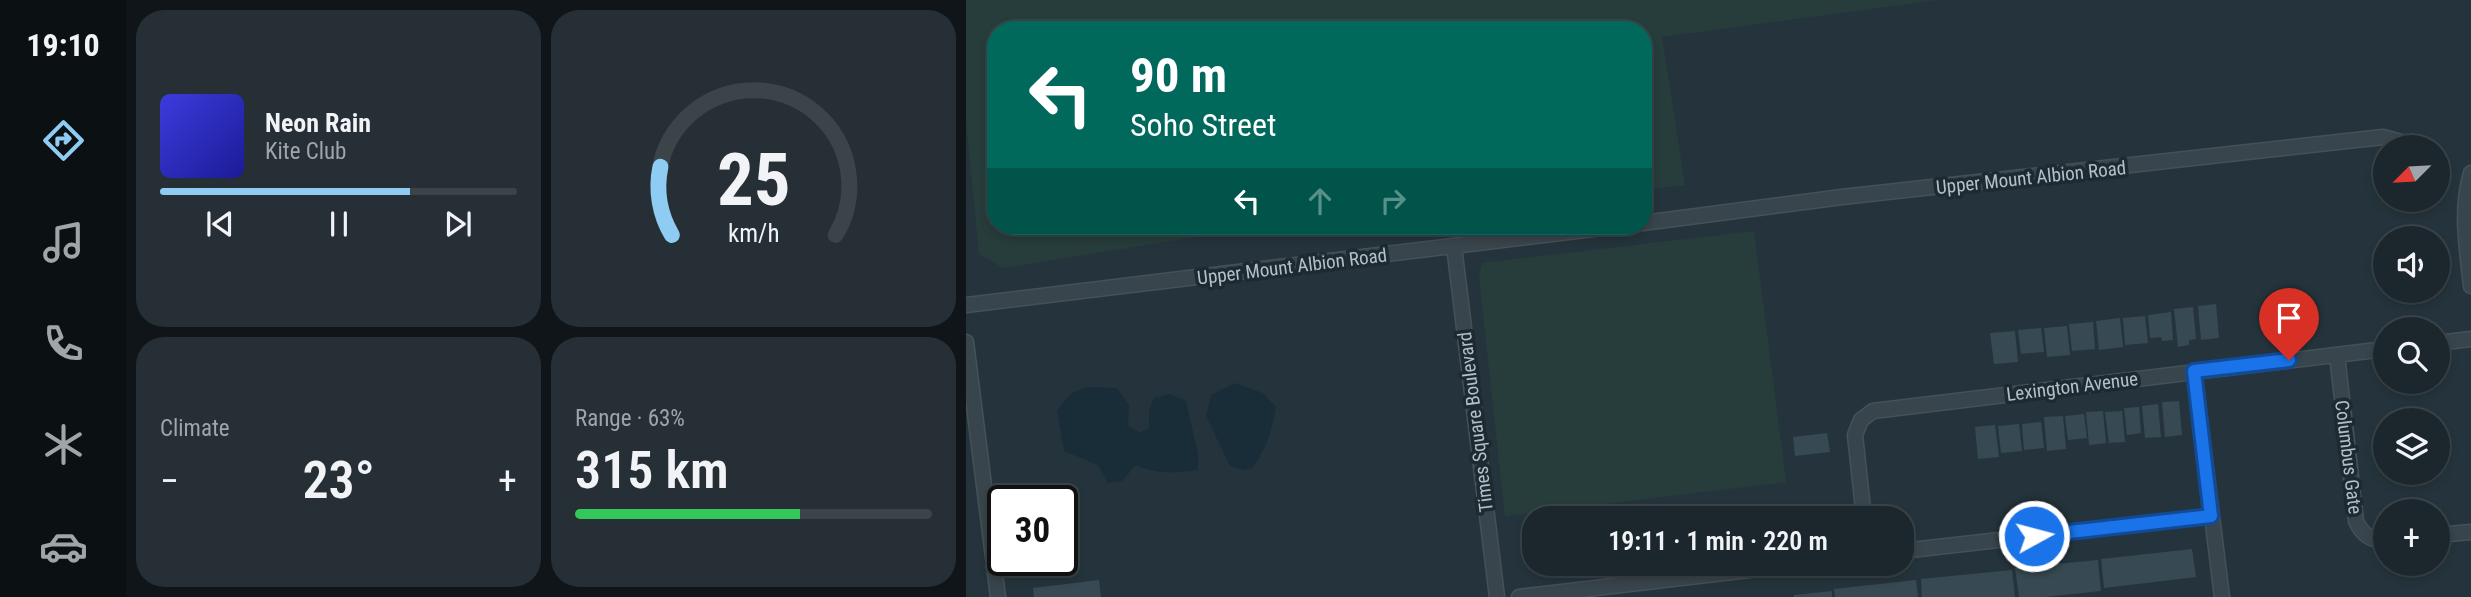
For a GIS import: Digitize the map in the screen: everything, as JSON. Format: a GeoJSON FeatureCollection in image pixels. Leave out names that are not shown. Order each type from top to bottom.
{"type":"FeatureCollection","features":[{"type":"Feature","properties":{"kind":"street","name":"Upper Mount Albion Road"},"geometry":{"type":"LineString","coordinates":[[1652,222],[1842,197],[2373,138]]}},
{"type":"Feature","properties":{"kind":"street"},"geometry":{"type":"LineString","coordinates":[[2471,173],[2465,203],[2471,286]]}},
{"type":"Feature","properties":{"kind":"street","name":"Upper Mount Albion Road"},"geometry":{"type":"LineString","coordinates":[[966,305],[1544,235]]}},
{"type":"Feature","properties":{"kind":"street","name":"Times Square Boulevard"},"geometry":{"type":"LineString","coordinates":[[1454,246],[1497,597]]}},
{"type":"Feature","properties":{"kind":"street"},"geometry":{"type":"LineString","coordinates":[[2450,342],[2471,339]]}},
{"type":"Feature","properties":{"kind":"street"},"geometry":{"type":"LineString","coordinates":[[966,342],[998,597]]}},
{"type":"Feature","properties":{"kind":"street","name":"Lexington Avenue"},"geometry":{"type":"LineString","coordinates":[[1863,506],[1855,435],[1861,420],[1872,411],[2373,350]]}},
{"type":"Feature","properties":{"kind":"street","name":"Columbus Gate"},"geometry":{"type":"LineString","coordinates":[[2337,355],[2356,521],[2365,536],[2373,540]]}},
{"type":"Feature","properties":{"kind":"street"},"geometry":{"type":"LineString","coordinates":[[2194,371],[2222,597]]}},
{"type":"Feature","properties":{"kind":"street"},"geometry":{"type":"LineString","coordinates":[[1914,550],[2211,516]]}},
{"type":"Feature","properties":{"kind":"street"},"geometry":{"type":"LineString","coordinates":[[2450,535],[2471,532]]}},
{"type":"Feature","properties":{"kind":"street"},"geometry":{"type":"LineString","coordinates":[[1519,597],[1698,576]]}},
{"type":"Feature","properties":{"kind":"green space"},"geometry":{"type":"Polygon","coordinates":[[[966,0],[1937,0],[1662,37],[1685,185],[1652,189],[1652,21],[987,21],[987,235],[1196,237],[1003,268],[979,254],[966,120],[966,0]]]}},
{"type":"Feature","properties":{"kind":"green space"},"geometry":{"type":"Polygon","coordinates":[[[1754,231],[1786,482],[1588,506],[1522,506],[1522,514],[1505,516],[1479,277],[1482,263],[1754,231]]]}},
{"type":"Feature","properties":{"kind":"water"},"geometry":{"type":"Polygon","coordinates":[[[1235,383],[1263,393],[1276,407],[1262,454],[1252,468],[1244,470],[1230,466],[1206,416],[1211,395],[1235,383]]]}},
{"type":"Feature","properties":{"kind":"water"},"geometry":{"type":"Polygon","coordinates":[[[1087,387],[1117,388],[1129,405],[1128,425],[1140,433],[1149,428],[1149,410],[1154,398],[1169,394],[1186,401],[1198,454],[1198,470],[1159,472],[1136,465],[1122,481],[1108,483],[1098,465],[1064,451],[1057,411],[1070,394],[1087,387]]]}},
{"type":"Feature","properties":{"kind":"building"},"geometry":{"type":"Polygon","coordinates":[[[2216,304],[2219,338],[2201,340],[2198,306],[2216,304]]]}},
{"type":"Feature","properties":{"kind":"building"},"geometry":{"type":"Polygon","coordinates":[[[2193,307],[2196,339],[2189,340],[2189,345],[2178,347],[2174,309],[2193,307]]]}},
{"type":"Feature","properties":{"kind":"building"},"geometry":{"type":"Polygon","coordinates":[[[2171,312],[2173,340],[2150,338],[2148,315],[2171,312]]]}},
{"type":"Feature","properties":{"kind":"building"},"geometry":{"type":"Polygon","coordinates":[[[2145,316],[2148,343],[2125,345],[2123,318],[2145,316]]]}},
{"type":"Feature","properties":{"kind":"building"},"geometry":{"type":"Polygon","coordinates":[[[2120,318],[2123,347],[2099,350],[2096,321],[2120,318]]]}},
{"type":"Feature","properties":{"kind":"building"},"geometry":{"type":"Polygon","coordinates":[[[2093,322],[2095,349],[2072,351],[2069,324],[2093,322]]]}},
{"type":"Feature","properties":{"kind":"building"},"geometry":{"type":"Polygon","coordinates":[[[2067,326],[2070,355],[2047,357],[2044,328],[2067,326]]]}},
{"type":"Feature","properties":{"kind":"building"},"geometry":{"type":"Polygon","coordinates":[[[2041,328],[2044,352],[2021,354],[2018,330],[2041,328]]]}},
{"type":"Feature","properties":{"kind":"building"},"geometry":{"type":"Polygon","coordinates":[[[2015,331],[2018,362],[1994,364],[1990,333],[2015,331]]]}},
{"type":"Feature","properties":{"kind":"building"},"geometry":{"type":"Polygon","coordinates":[[[2179,401],[2182,435],[2165,437],[2162,402],[2179,401]]]}},
{"type":"Feature","properties":{"kind":"building"},"geometry":{"type":"Polygon","coordinates":[[[2158,404],[2161,437],[2145,438],[2142,406],[2158,404]]]}},
{"type":"Feature","properties":{"kind":"building"},"geometry":{"type":"Polygon","coordinates":[[[2139,407],[2141,433],[2127,435],[2124,408],[2139,407]]]}},
{"type":"Feature","properties":{"kind":"building"},"geometry":{"type":"Polygon","coordinates":[[[2103,411],[2106,443],[2089,445],[2086,412],[2103,411]]]}},
{"type":"Feature","properties":{"kind":"building"},"geometry":{"type":"Polygon","coordinates":[[[2122,411],[2125,442],[2109,443],[2105,412],[2122,411]]]}},
{"type":"Feature","properties":{"kind":"building"},"geometry":{"type":"Polygon","coordinates":[[[2084,414],[2087,438],[2068,440],[2065,416],[2084,414]]]}},
{"type":"Feature","properties":{"kind":"building"},"geometry":{"type":"Polygon","coordinates":[[[2063,416],[2066,449],[2047,451],[2044,417],[2063,416]]]}},
{"type":"Feature","properties":{"kind":"building"},"geometry":{"type":"Polygon","coordinates":[[[2041,422],[2044,448],[2024,450],[2022,424],[2041,422]]]}},
{"type":"Feature","properties":{"kind":"building"},"geometry":{"type":"Polygon","coordinates":[[[2019,424],[2022,451],[2001,453],[1998,426],[2019,424]]]}},
{"type":"Feature","properties":{"kind":"building"},"geometry":{"type":"Polygon","coordinates":[[[1995,425],[1999,457],[1978,459],[1975,427],[1995,425]]]}},
{"type":"Feature","properties":{"kind":"building"},"geometry":{"type":"Polygon","coordinates":[[[1827,433],[1830,452],[1795,456],[1793,437],[1827,433]]]}},
{"type":"Feature","properties":{"kind":"building"},"geometry":{"type":"Polygon","coordinates":[[[2192,549],[2196,577],[2104,588],[2101,559],[2192,549]]]}},
{"type":"Feature","properties":{"kind":"building"},"geometry":{"type":"Polygon","coordinates":[[[2098,560],[2101,591],[2019,597],[2015,568],[2098,560]]]}},
{"type":"Feature","properties":{"kind":"building"},"geometry":{"type":"Polygon","coordinates":[[[2012,570],[2015,597],[1922,597],[1921,579],[2012,570]]]}},
{"type":"Feature","properties":{"kind":"building"},"geometry":{"type":"Polygon","coordinates":[[[1099,580],[1101,597],[1034,597],[1033,588],[1099,580]]]}},
{"type":"Feature","properties":{"kind":"building"},"geometry":{"type":"Polygon","coordinates":[[[1916,580],[1918,597],[1835,597],[1834,589],[1916,580]]]}},
{"type":"Feature","properties":{"kind":"building"},"geometry":{"type":"Polygon","coordinates":[[[1832,591],[1832,597],[1794,597],[1794,595],[1832,591]]]}},
{"type":"Feature","properties":{"kind":"route"},"geometry":{"type":"LineString","coordinates":[[2034,536],[2211,516],[2194,371],[2289,360]]}}]}
